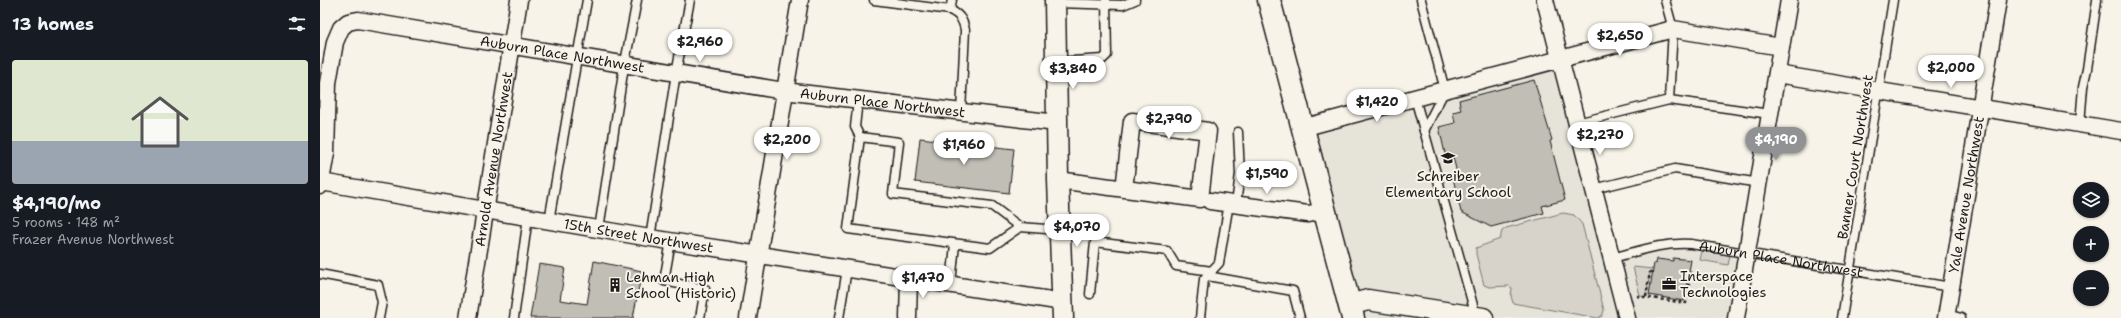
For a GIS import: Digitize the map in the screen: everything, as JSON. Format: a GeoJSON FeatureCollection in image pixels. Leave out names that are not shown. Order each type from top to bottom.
{"type":"FeatureCollection","features":[{"type":"Feature","properties":{"kind":"main road"},"geometry":{"type":"LineString","coordinates":[[1269,0],[1351,312]]}},
{"type":"Feature","properties":{"kind":"street","name":"Arnold Avenue Northwest"},"geometry":{"type":"LineString","coordinates":[[468,318],[519,0]]}},
{"type":"Feature","properties":{"kind":"street"},"geometry":{"type":"LineString","coordinates":[[748,318],[800,0]]}},
{"type":"Feature","properties":{"kind":"street"},"geometry":{"type":"LineString","coordinates":[[1546,0],[1627,318]]}},
{"type":"Feature","properties":{"kind":"street"},"geometry":{"type":"LineString","coordinates":[[1736,318],[1789,0]]}},
{"type":"Feature","properties":{"kind":"street","name":"Yale Avenue Northwest"},"geometry":{"type":"LineString","coordinates":[[1951,317],[1951,288],[1998,0]]}},
{"type":"Feature","properties":{"kind":"street"},"geometry":{"type":"LineString","coordinates":[[1055,2],[1058,180],[1063,310]]}},
{"type":"Feature","properties":{"kind":"street","name":"Auburn Place Northwest"},"geometry":{"type":"LineString","coordinates":[[324,84],[338,33],[343,26],[351,21],[361,20],[784,92],[1057,123]]}},
{"type":"Feature","properties":{"kind":"street"},"geometry":{"type":"LineString","coordinates":[[1302,128],[1673,29],[1781,47]]}},
{"type":"Feature","properties":{"kind":"street"},"geometry":{"type":"LineString","coordinates":[[1777,74],[2121,131]]}},
{"type":"Feature","properties":{"kind":"street","name":"15th Street Northwest"},"geometry":{"type":"LineString","coordinates":[[324,84],[323,155],[320,184],[650,238],[951,284],[1063,310]]}},
{"type":"Feature","properties":{"kind":"street"},"geometry":{"type":"LineString","coordinates":[[1124,189],[1132,121],[1208,131],[1205,200]]}},
{"type":"Feature","properties":{"kind":"street"},"geometry":{"type":"LineString","coordinates":[[1058,180],[1308,214],[1324,211]]}},
{"type":"Feature","properties":{"kind":"street"},"geometry":{"type":"LineString","coordinates":[[908,318],[909,278]]}},
{"type":"Feature","properties":{"kind":"street"},"geometry":{"type":"LineString","coordinates":[[1351,312],[1368,300],[1480,317]]}},
{"type":"Feature","properties":{"kind":"lane"},"geometry":{"type":"LineString","coordinates":[[549,221],[587,0]]}},
{"type":"Feature","properties":{"kind":"lane"},"geometry":{"type":"LineString","coordinates":[[599,229],[637,0]]}},
{"type":"Feature","properties":{"kind":"lane"},"geometry":{"type":"LineString","coordinates":[[650,238],[676,73],[690,0]]}},
{"type":"Feature","properties":{"kind":"lane"},"geometry":{"type":"LineString","coordinates":[[874,0],[950,10],[958,15],[964,22],[965,30],[961,112]]}},
{"type":"Feature","properties":{"kind":"lane"},"geometry":{"type":"LineString","coordinates":[[950,10],[952,0]]}},
{"type":"Feature","properties":{"kind":"lane"},"geometry":{"type":"LineString","coordinates":[[1055,2],[1106,2],[1123,5],[1135,0]]}},
{"type":"Feature","properties":{"kind":"lane"},"geometry":{"type":"LineString","coordinates":[[1421,0],[1444,90],[1424,131]]}},
{"type":"Feature","properties":{"kind":"lane"},"geometry":{"type":"LineString","coordinates":[[1665,0],[1673,29],[1669,100]]}},
{"type":"Feature","properties":{"kind":"lane","name":"Banner Court Northwest"},"geometry":{"type":"LineString","coordinates":[[1842,318],[1893,0]]}},
{"type":"Feature","properties":{"kind":"lane"},"geometry":{"type":"LineString","coordinates":[[2080,124],[2083,87],[2089,62],[2097,0]]}},
{"type":"Feature","properties":{"kind":"lane"},"geometry":{"type":"LineString","coordinates":[[1056,62],[1103,59],[1108,54],[1106,2]]}},
{"type":"Feature","properties":{"kind":"lane"},"geometry":{"type":"LineString","coordinates":[[1415,98],[1480,317]]}},
{"type":"Feature","properties":{"kind":"lane"},"geometry":{"type":"LineString","coordinates":[[858,100],[855,127],[860,137],[848,229],[990,248],[1020,227]]}},
{"type":"Feature","properties":{"kind":"lane"},"geometry":{"type":"LineString","coordinates":[[1577,124],[1669,100],[1770,114]]}},
{"type":"Feature","properties":{"kind":"lane"},"geometry":{"type":"LineString","coordinates":[[1200,318],[1204,279],[1220,263],[1232,204],[1240,174],[1238,132]]}},
{"type":"Feature","properties":{"kind":"lane"},"geometry":{"type":"LineString","coordinates":[[860,137],[899,142],[893,194],[992,206],[1020,227],[1060,230]]}},
{"type":"Feature","properties":{"kind":"lane"},"geometry":{"type":"LineString","coordinates":[[1594,189],[1675,169],[1759,184]]}},
{"type":"Feature","properties":{"kind":"lane"},"geometry":{"type":"LineString","coordinates":[[514,318],[528,217]]}},
{"type":"Feature","properties":{"kind":"lane"},"geometry":{"type":"LineString","coordinates":[[671,241],[664,280],[705,289],[700,318]]}},
{"type":"Feature","properties":{"kind":"lane"},"geometry":{"type":"LineString","coordinates":[[1090,294],[1095,242],[1168,251],[1176,266],[1293,291],[1300,318]]}},
{"type":"Feature","properties":{"kind":"lane","name":"Auburn Place Northwest"},"geometry":{"type":"LineString","coordinates":[[1612,258],[1657,246],[1679,243],[1747,252],[1951,288]]}},
{"type":"Feature","properties":{"kind":"lane"},"geometry":{"type":"LineString","coordinates":[[951,284],[955,244]]}},
{"type":"Feature","properties":{"kind":"lane"},"geometry":{"type":"LineString","coordinates":[[839,318],[848,269]]}},
{"type":"Feature","properties":{"kind":"lane"},"geometry":{"type":"LineString","coordinates":[[320,274],[378,285],[382,302],[379,318]]}},
{"type":"Feature","properties":{"kind":"path"},"geometry":{"type":"LineString","coordinates":[[1637,296],[1686,303],[1691,270]]}},
{"type":"Feature","properties":{"kind":"path"},"geometry":{"type":"LineString","coordinates":[[1646,297],[1650,272],[1653,272]]}},
{"type":"Feature","properties":{"kind":"shaded area","name":"Schreiber Elementary School"},"geometry":{"type":"Polygon","coordinates":[[[1560,58],[1612,258],[1679,243],[1747,252],[1736,318],[1353,318],[1302,128],[1560,58]]]}},
{"type":"Feature","properties":{"kind":"shaded area"},"geometry":{"type":"Polygon","coordinates":[[[1563,213],[1574,215],[1582,224],[1604,310],[1602,316],[1598,318],[1513,303],[1511,296],[1512,288],[1509,286],[1489,287],[1484,285],[1476,254],[1476,248],[1500,239],[1502,231],[1506,228],[1563,213]]]}},
{"type":"Feature","properties":{"kind":"shaded area"},"geometry":{"type":"Polygon","coordinates":[[[1702,251],[1730,255],[1728,265],[1700,260],[1702,251]]]}},
{"type":"Feature","properties":{"kind":"shaded area"},"geometry":{"type":"Polygon","coordinates":[[[1633,267],[1653,269],[1653,272],[1650,272],[1646,297],[1640,296],[1633,267]]]}},
{"type":"Feature","properties":{"kind":"building","name":"Schreiber Elementary School"},"geometry":{"type":"Polygon","coordinates":[[[1534,80],[1552,140],[1550,141],[1565,200],[1542,206],[1544,213],[1491,227],[1461,212],[1453,178],[1458,177],[1453,157],[1446,158],[1439,127],[1455,123],[1453,112],[1461,110],[1459,100],[1534,80]]]}},
{"type":"Feature","properties":{"kind":"building"},"geometry":{"type":"Polygon","coordinates":[[[920,138],[1014,149],[1009,193],[915,182],[920,138]]]}},
{"type":"Feature","properties":{"kind":"building","name":"Interspace Technologies"},"geometry":{"type":"Polygon","coordinates":[[[1673,258],[1691,260],[1684,301],[1649,295],[1654,263],[1656,264],[1657,259],[1673,261],[1673,258]]]}},
{"type":"Feature","properties":{"kind":"building","name":"Lehman High School (Historic)"},"geometry":{"type":"Polygon","coordinates":[[[594,261],[642,271],[633,318],[530,318],[539,264],[565,268],[560,300],[587,304],[594,261]]]}},
{"type":"Feature","properties":{"kind":"place","name":"Schreiber Elementary School"},"geometry":{"type":"Point","coordinates":[1448,158]}},
{"type":"Feature","properties":{"kind":"place","name":"Interspace Technologies"},"geometry":{"type":"Point","coordinates":[1669,284]}},
{"type":"Feature","properties":{"kind":"place","name":"Lehman High School (Historic)"},"geometry":{"type":"Point","coordinates":[615,285]}}]}
